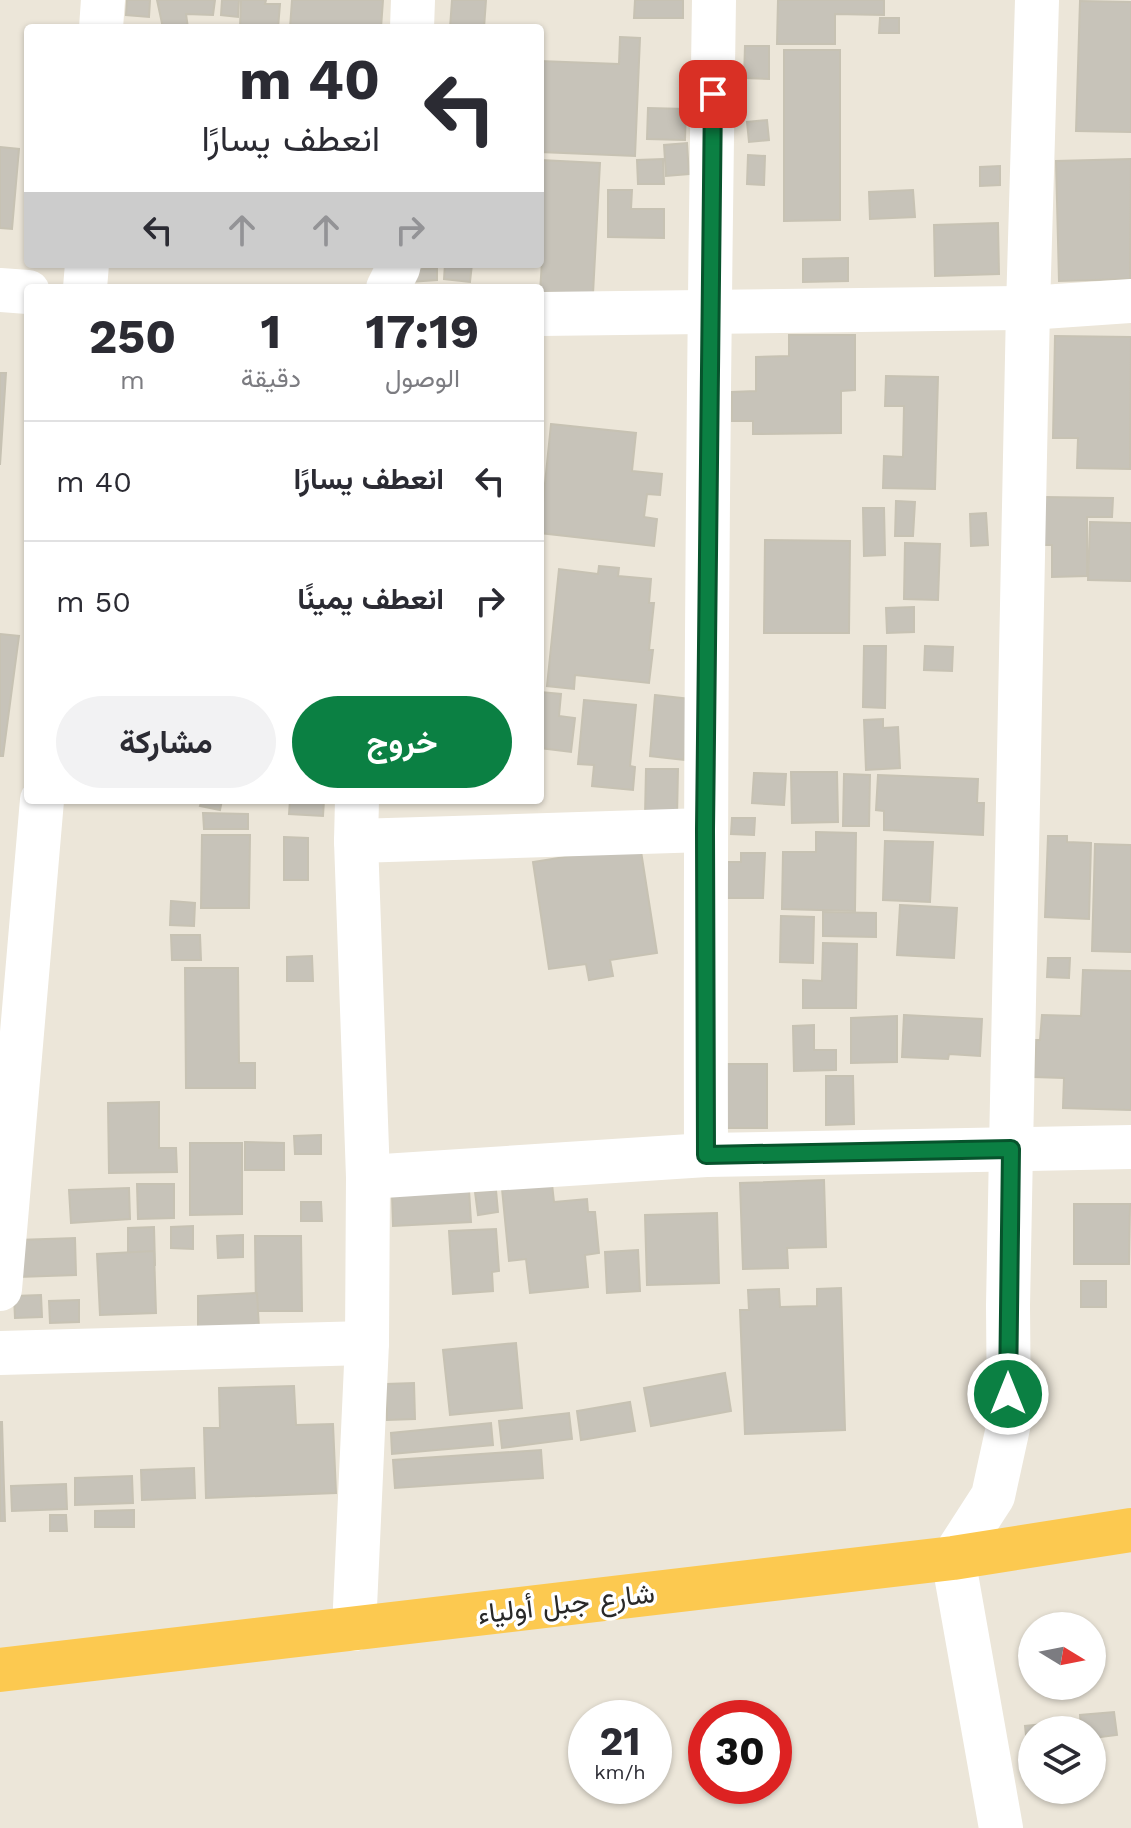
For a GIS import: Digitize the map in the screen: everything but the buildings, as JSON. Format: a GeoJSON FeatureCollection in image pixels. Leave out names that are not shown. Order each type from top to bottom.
{"type":"FeatureCollection","features":[{"type":"Feature","properties":{"kind":"highway","name":"شارع جبل أولياء"},"geometry":{"type":"LineString","coordinates":[[0,1670],[953,1558],[1131,1530]]}},
{"type":"Feature","properties":{"kind":"street"},"geometry":{"type":"LineString","coordinates":[[101,24],[103,0]]}},
{"type":"Feature","properties":{"kind":"street"},"geometry":{"type":"LineString","coordinates":[[412,24],[413,0]]}},
{"type":"Feature","properties":{"kind":"street"},"geometry":{"type":"LineString","coordinates":[[706,1155],[705,830],[714,0]]}},
{"type":"Feature","properties":{"kind":"street"},"geometry":{"type":"LineString","coordinates":[[1001,1828],[953,1558],[993,1496],[1009,1423],[1011,1149],[1037,0]]}},
{"type":"Feature","properties":{"kind":"street"},"geometry":{"type":"LineString","coordinates":[[0,290],[24,292]]}},
{"type":"Feature","properties":{"kind":"street"},"geometry":{"type":"LineString","coordinates":[[544,314],[1028,308],[1131,301]]}},
{"type":"Feature","properties":{"kind":"street"},"geometry":{"type":"LineString","coordinates":[[0,1289],[42,804]]}},
{"type":"Feature","properties":{"kind":"street"},"geometry":{"type":"LineString","coordinates":[[354,1629],[367,1343],[368,1177],[356,820],[705,830]]}},
{"type":"Feature","properties":{"kind":"street"},"geometry":{"type":"LineString","coordinates":[[368,1177],[706,1155],[1131,1147]]}},
{"type":"Feature","properties":{"kind":"street"},"geometry":{"type":"LineString","coordinates":[[0,1353],[367,1343]]}},
{"type":"Feature","properties":{"kind":"route"},"geometry":{"type":"LineString","coordinates":[[713,94],[705,830],[706,1155],[1011,1149],[1008,1394]]}}]}
